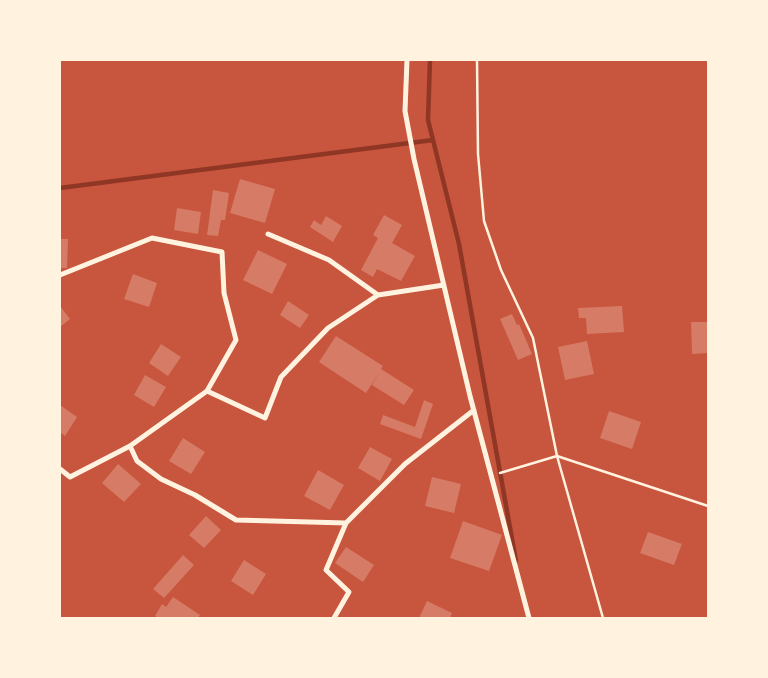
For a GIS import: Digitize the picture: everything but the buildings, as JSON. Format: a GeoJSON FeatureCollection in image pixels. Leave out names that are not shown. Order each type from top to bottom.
{"type":"FeatureCollection","features":[{"type":"Feature","properties":{"kind":"street"},"geometry":{"type":"LineString","coordinates":[[407,60],[405,111],[414,159],[474,410],[529,618]]}},
{"type":"Feature","properties":{"kind":"street"},"geometry":{"type":"LineString","coordinates":[[268,234],[329,260],[378,296]]}},
{"type":"Feature","properties":{"kind":"street"},"geometry":{"type":"LineString","coordinates":[[60,275],[152,238],[222,252],[224,293],[236,340],[207,391],[130,446],[70,477],[60,469]]}},
{"type":"Feature","properties":{"kind":"street"},"geometry":{"type":"LineString","coordinates":[[207,391],[265,418],[281,376],[328,328],[378,296],[444,285]]}},
{"type":"Feature","properties":{"kind":"street"},"geometry":{"type":"LineString","coordinates":[[334,618],[349,592],[326,570],[346,523],[405,464],[474,410]]}},
{"type":"Feature","properties":{"kind":"street"},"geometry":{"type":"LineString","coordinates":[[130,446],[137,461],[161,479],[236,520],[346,523]]}},
{"type":"Feature","properties":{"kind":"path"},"geometry":{"type":"LineString","coordinates":[[477,60],[478,154],[484,221],[501,270],[533,338],[557,456],[603,618]]}},
{"type":"Feature","properties":{"kind":"path"},"geometry":{"type":"LineString","coordinates":[[491,476],[557,456],[708,506]]}},
{"type":"Feature","properties":{"kind":"waterway"},"geometry":{"type":"LineString","coordinates":[[430,60],[428,120],[459,244],[516,561]]}},
{"type":"Feature","properties":{"kind":"waterway"},"geometry":{"type":"LineString","coordinates":[[60,188],[433,140]]}}]}
